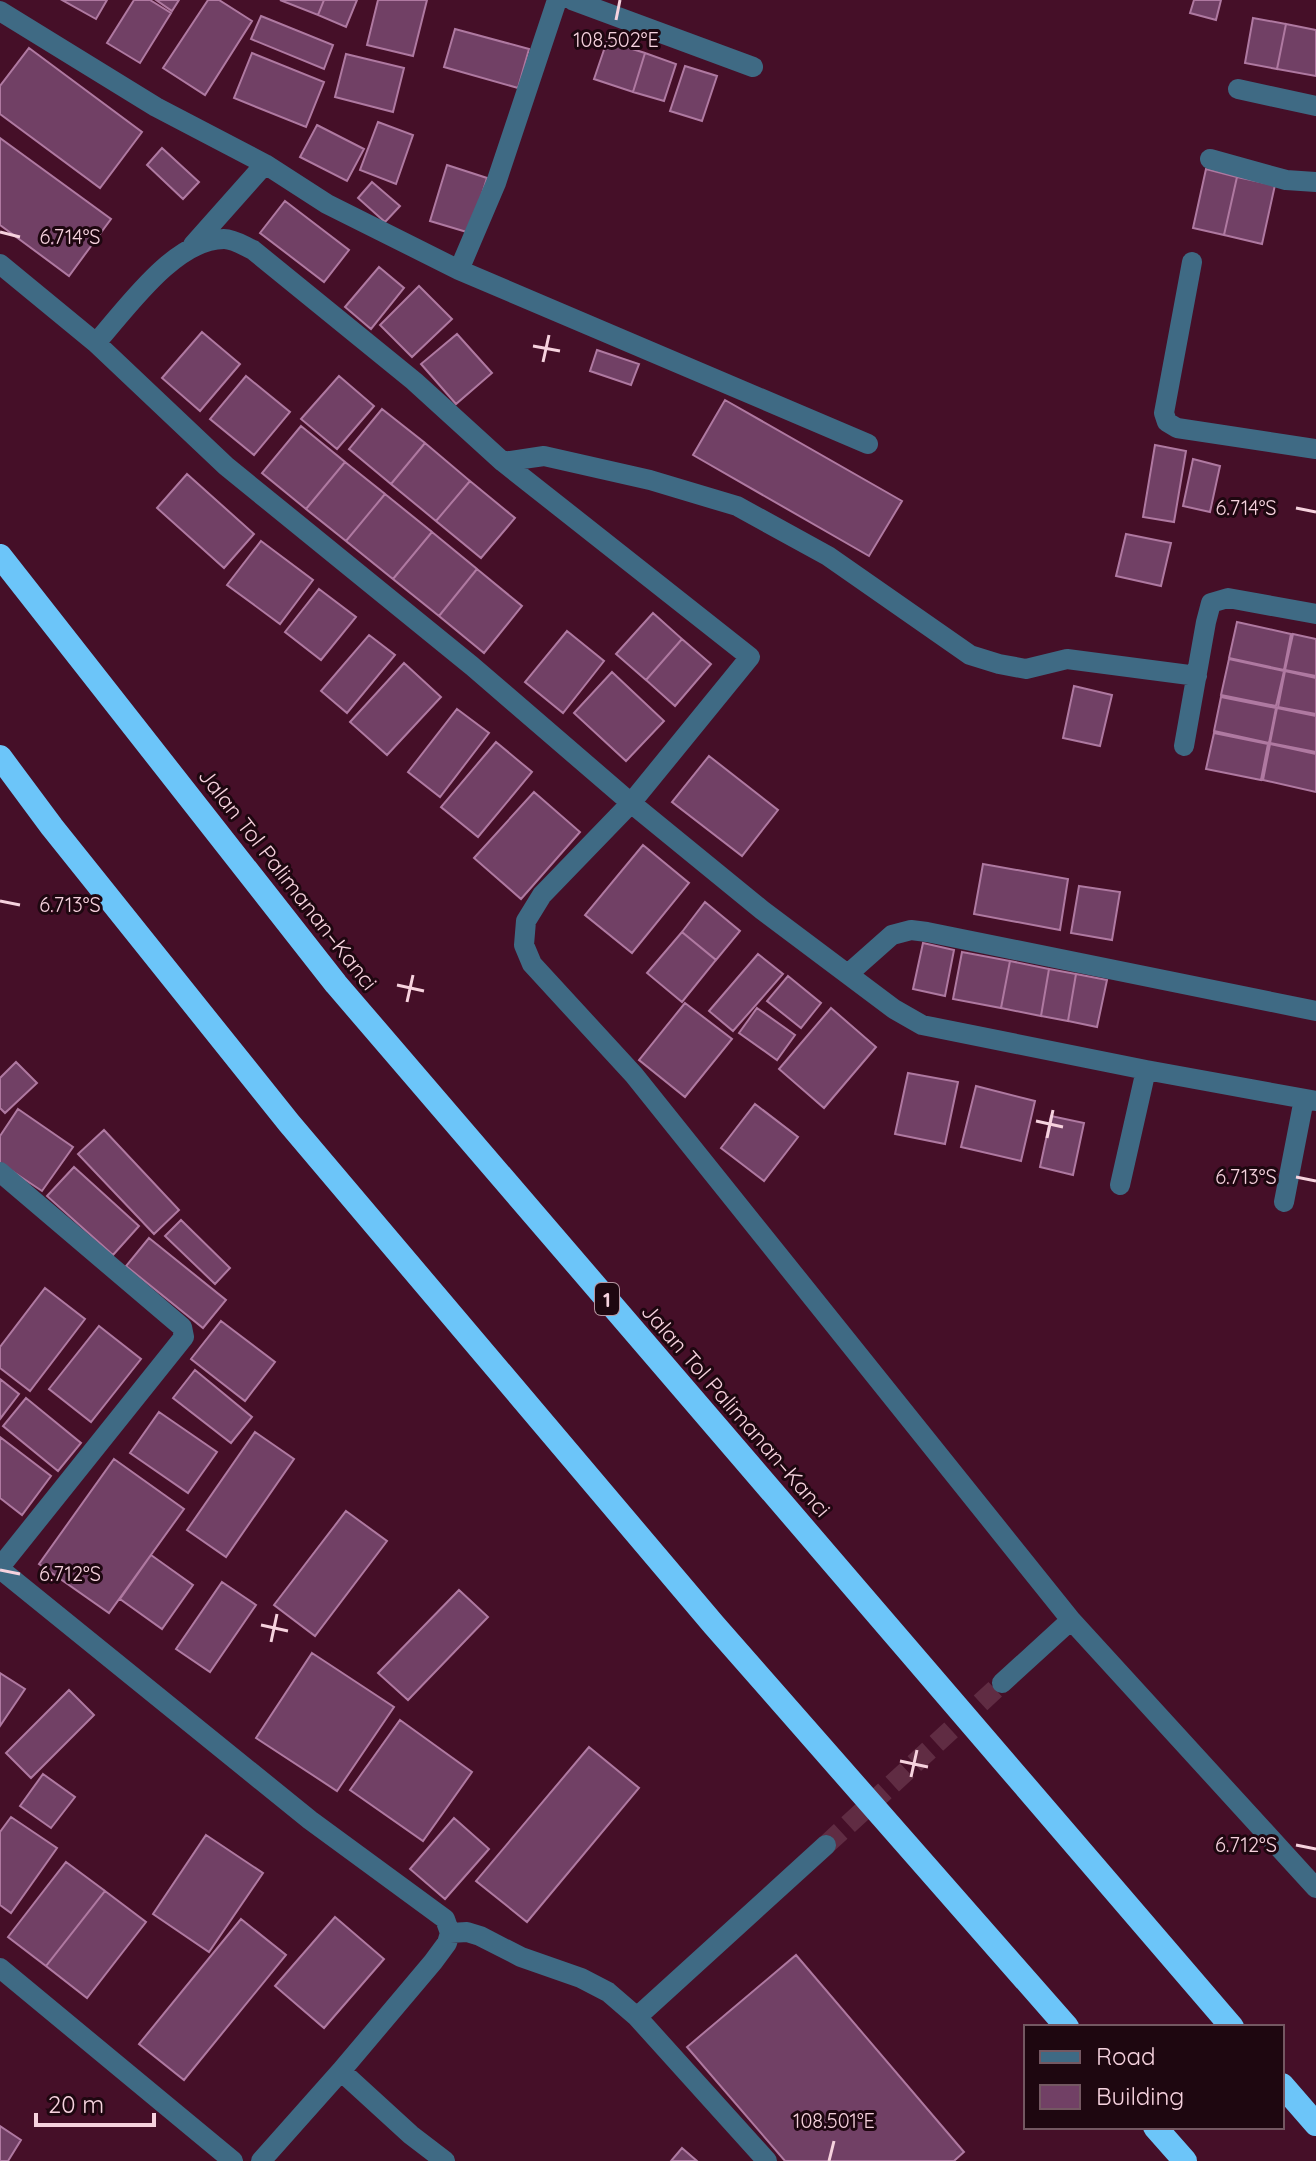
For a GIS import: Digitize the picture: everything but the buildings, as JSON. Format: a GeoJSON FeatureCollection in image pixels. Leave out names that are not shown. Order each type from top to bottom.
{"type":"FeatureCollection","features":[{"type":"Feature","properties":{"kind":"highway","name":"Jalan Tol Palimanan–Kanci"},"geometry":{"type":"LineString","coordinates":[[0,556],[336,984],[1230,2025]]}},
{"type":"Feature","properties":{"kind":"highway"},"geometry":{"type":"LineString","coordinates":[[0,757],[52,827],[289,1123],[714,1625],[1065,2025]]}},
{"type":"Feature","properties":{"kind":"highway"},"geometry":{"type":"LineString","coordinates":[[1284,2087],[1316,2124]]}},
{"type":"Feature","properties":{"kind":"highway"},"geometry":{"type":"LineString","coordinates":[[1157,2129],[1185,2161]]}},
{"type":"Feature","properties":{"kind":"street"},"geometry":{"type":"LineString","coordinates":[[459,270],[496,183],[557,0]]}},
{"type":"Feature","properties":{"kind":"street"},"geometry":{"type":"LineString","coordinates":[[572,0],[753,67]]}},
{"type":"Feature","properties":{"kind":"street"},"geometry":{"type":"LineString","coordinates":[[0,11],[156,107],[265,164],[327,204],[459,270],[868,444]]}},
{"type":"Feature","properties":{"kind":"street"},"geometry":{"type":"LineString","coordinates":[[1238,89],[1316,106]]}},
{"type":"Feature","properties":{"kind":"street"},"geometry":{"type":"LineString","coordinates":[[1210,159],[1286,180],[1316,182]]}},
{"type":"Feature","properties":{"kind":"street"},"geometry":{"type":"LineString","coordinates":[[191,248],[265,164]]}},
{"type":"Feature","properties":{"kind":"street"},"geometry":{"type":"LineString","coordinates":[[96,343],[179,255],[208,241],[228,239],[253,250],[414,381],[503,462],[750,657],[631,803],[542,895],[526,921],[524,945],[532,964],[634,1075],[1071,1620],[1316,1888]]}},
{"type":"Feature","properties":{"kind":"street"},"geometry":{"type":"LineString","coordinates":[[1192,262],[1164,413],[1167,422],[1177,428],[1316,449]]}},
{"type":"Feature","properties":{"kind":"street"},"geometry":{"type":"LineString","coordinates":[[0,264],[96,343],[226,466],[472,666],[631,803],[762,910],[894,1009],[922,1025],[1310,1100],[1284,1202]]}},
{"type":"Feature","properties":{"kind":"street"},"geometry":{"type":"LineString","coordinates":[[503,462],[544,456],[650,480],[737,506],[828,556],[970,655],[999,664],[1026,669],[1067,659],[1197,676]]}},
{"type":"Feature","properties":{"kind":"street"},"geometry":{"type":"LineString","coordinates":[[1184,746],[1211,603],[1228,598],[1316,614]]}},
{"type":"Feature","properties":{"kind":"street"},"geometry":{"type":"LineString","coordinates":[[848,974],[892,935],[911,930],[1316,1011]]}},
{"type":"Feature","properties":{"kind":"street"},"geometry":{"type":"LineString","coordinates":[[1120,1185],[1146,1070]]}},
{"type":"Feature","properties":{"kind":"street"},"geometry":{"type":"LineString","coordinates":[[0,1172],[182,1327],[184,1337],[0,1568],[310,1820],[445,1919],[450,1933],[447,1943],[433,1962],[261,2161]]}},
{"type":"Feature","properties":{"kind":"street"},"geometry":{"type":"LineString","coordinates":[[1002,1683],[1071,1620]]}},
{"type":"Feature","properties":{"kind":"street"},"geometry":{"type":"LineString","coordinates":[[637,2017],[826,1845]]}},
{"type":"Feature","properties":{"kind":"street"},"geometry":{"type":"LineString","coordinates":[[450,1933],[467,1932],[480,1936],[521,1957],[581,1978],[608,1992],[637,2017],[767,2161]]}},
{"type":"Feature","properties":{"kind":"street"},"geometry":{"type":"LineString","coordinates":[[0,1968],[233,2161]]}},
{"type":"Feature","properties":{"kind":"street"},"geometry":{"type":"LineString","coordinates":[[341,2071],[411,2135],[445,2161]]}},
{"type":"Feature","properties":{"kind":"tunnel"},"geometry":{"type":"LineString","coordinates":[[826,1845],[1002,1683]]}}]}
